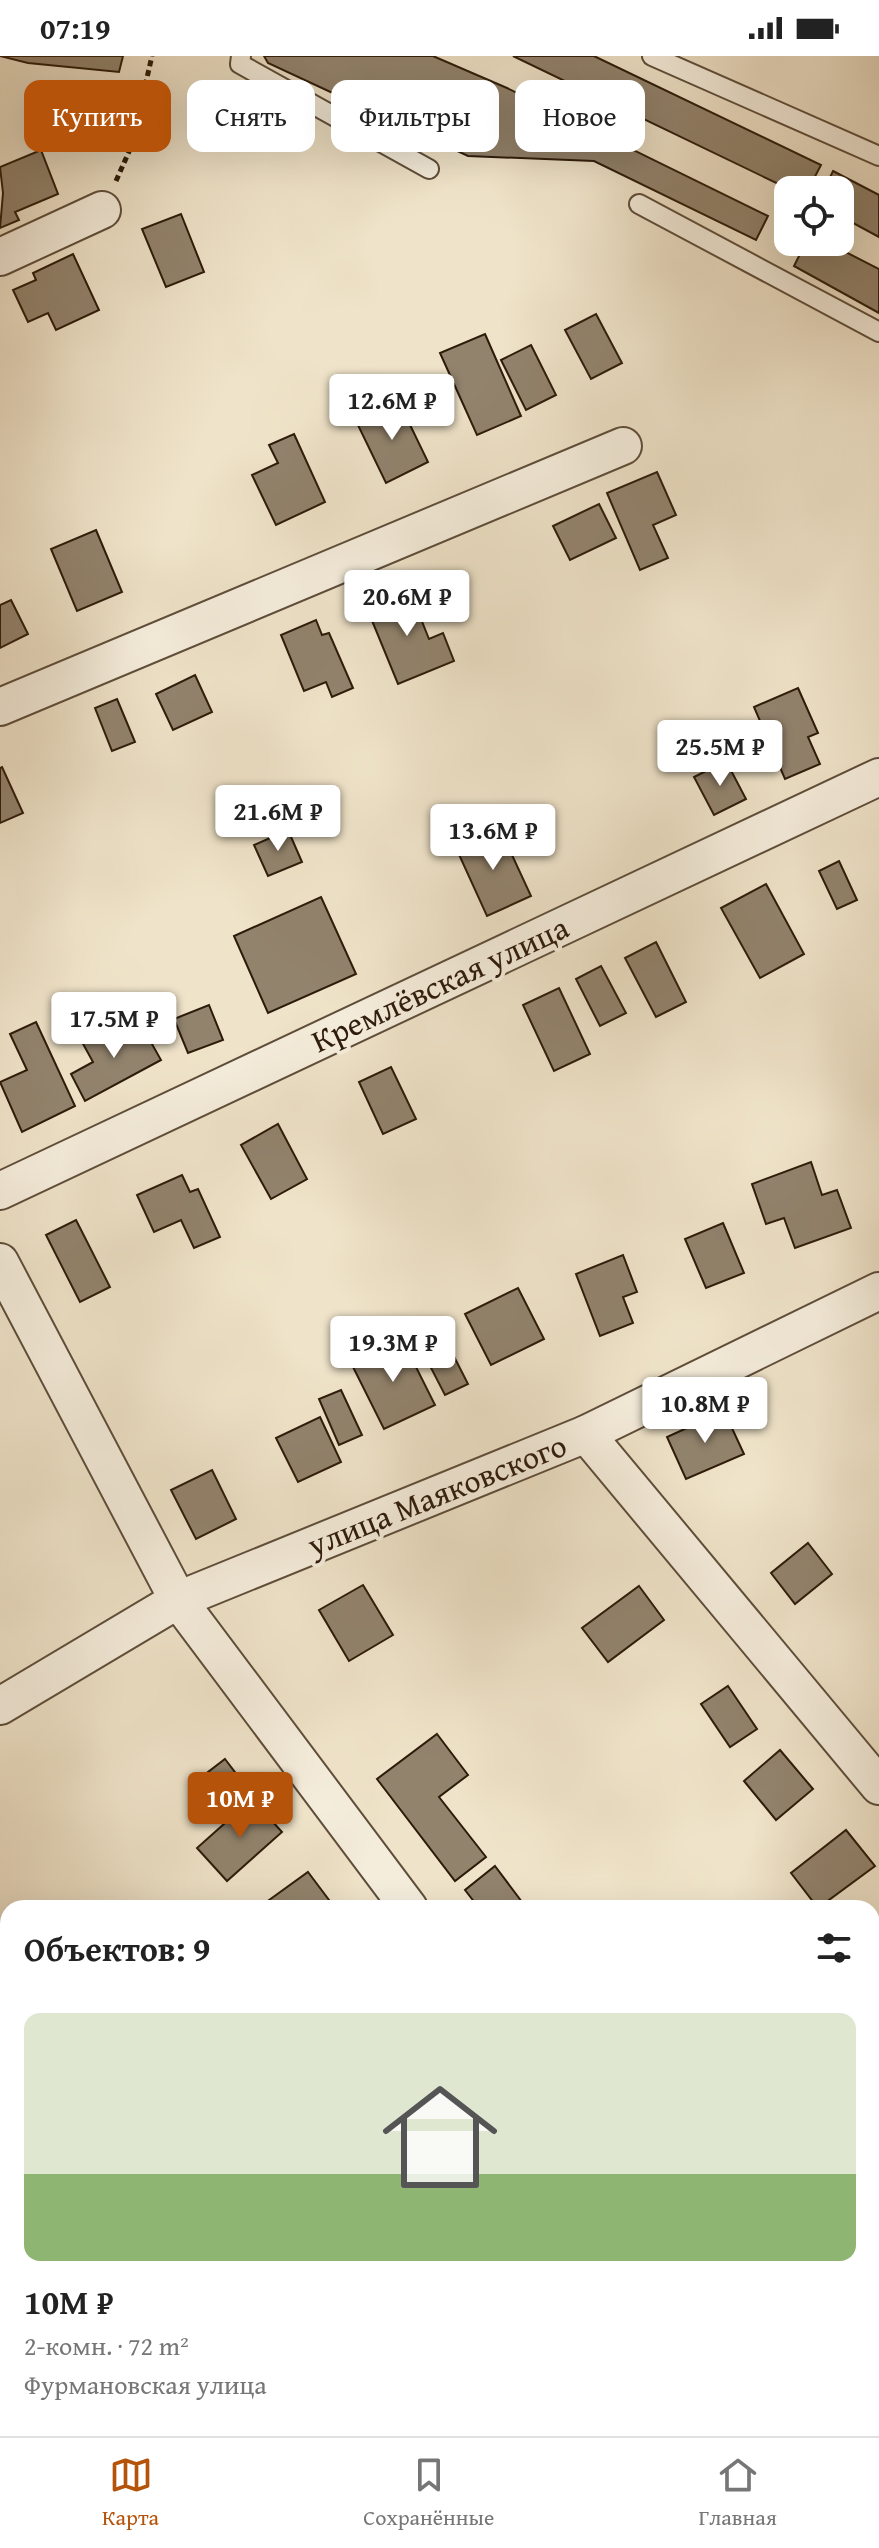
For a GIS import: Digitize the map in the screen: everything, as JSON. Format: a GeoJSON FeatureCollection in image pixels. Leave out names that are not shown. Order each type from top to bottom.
{"type":"FeatureCollection","features":[{"type":"Feature","properties":{"kind":"street"},"geometry":{"type":"LineString","coordinates":[[0,257],[102,210]]}},
{"type":"Feature","properties":{"kind":"street"},"geometry":{"type":"LineString","coordinates":[[0,707],[623,446]]}},
{"type":"Feature","properties":{"kind":"street","name":"Кремлёвская улица"},"geometry":{"type":"LineString","coordinates":[[0,1191],[879,777]]}},
{"type":"Feature","properties":{"kind":"street"},"geometry":{"type":"LineString","coordinates":[[0,1262],[178,1600],[403,1900]]}},
{"type":"Feature","properties":{"kind":"street","name":"улица Маяковского"},"geometry":{"type":"LineString","coordinates":[[0,1706],[178,1600],[586,1434],[879,1291]]}},
{"type":"Feature","properties":{"kind":"street"},"geometry":{"type":"LineString","coordinates":[[586,1434],[879,1786]]}},
{"type":"Feature","properties":{"kind":"lane"},"geometry":{"type":"LineString","coordinates":[[241,56],[240,64],[429,169]]}},
{"type":"Feature","properties":{"kind":"lane"},"geometry":{"type":"LineString","coordinates":[[652,56],[879,156]]}},
{"type":"Feature","properties":{"kind":"lane"},"geometry":{"type":"LineString","coordinates":[[639,204],[879,332]]}},
{"type":"Feature","properties":{"kind":"path"},"geometry":{"type":"LineString","coordinates":[[102,210],[131,147],[152,56]]}},
{"type":"Feature","properties":{"kind":"building"},"geometry":{"type":"Polygon","coordinates":[[[0,56],[123,56],[119,72],[28,63],[0,56]]]}},
{"type":"Feature","properties":{"kind":"building"},"geometry":{"type":"Polygon","coordinates":[[[264,56],[433,56],[488,80],[331,80],[331,92],[315,85],[315,80],[305,80],[268,63],[264,56]]]}},
{"type":"Feature","properties":{"kind":"building"},"geometry":{"type":"Polygon","coordinates":[[[513,56],[594,56],[644,80],[563,80],[513,56]]]}},
{"type":"Feature","properties":{"kind":"building"},"geometry":{"type":"Polygon","coordinates":[[[645,80],[821,165],[815,176],[774,176],[774,182],[645,120],[645,80]]]}},
{"type":"Feature","properties":{"kind":"building"},"geometry":{"type":"Polygon","coordinates":[[[499,85],[515,92],[515,152],[638,152],[768,216],[756,240],[594,161],[468,156],[459,152],[499,152],[499,85]]]}},
{"type":"Feature","properties":{"kind":"building"},"geometry":{"type":"Polygon","coordinates":[[[42,152],[58,194],[15,212],[19,220],[0,228],[3,193],[0,167],[42,152]]]}},
{"type":"Feature","properties":{"kind":"building"},"geometry":{"type":"Polygon","coordinates":[[[854,182],[879,195],[879,237],[854,224],[854,182]]]}},
{"type":"Feature","properties":{"kind":"building"},"geometry":{"type":"Polygon","coordinates":[[[181,214],[204,272],[166,287],[142,229],[181,214]]]}},
{"type":"Feature","properties":{"kind":"building"},"geometry":{"type":"Polygon","coordinates":[[[73,254],[99,310],[56,330],[48,313],[28,322],[13,290],[36,280],[33,273],[73,254]]]}},
{"type":"Feature","properties":{"kind":"building"},"geometry":{"type":"Polygon","coordinates":[[[799,256],[853,256],[879,269],[879,313],[794,266],[799,256]]]}},
{"type":"Feature","properties":{"kind":"building"},"geometry":{"type":"Polygon","coordinates":[[[596,314],[622,363],[591,379],[565,330],[596,314]]]}},
{"type":"Feature","properties":{"kind":"building"},"geometry":{"type":"Polygon","coordinates":[[[485,334],[521,416],[477,435],[440,353],[485,334]]]}},
{"type":"Feature","properties":{"kind":"building"},"geometry":{"type":"Polygon","coordinates":[[[531,345],[556,395],[526,410],[501,360],[531,345]]]}},
{"type":"Feature","properties":{"kind":"building"},"geometry":{"type":"Polygon","coordinates":[[[398,400],[428,462],[386,483],[356,421],[398,400]]]}},
{"type":"Feature","properties":{"kind":"building"},"geometry":{"type":"Polygon","coordinates":[[[294,434],[325,502],[276,525],[252,475],[278,463],[269,445],[294,434]]]}},
{"type":"Feature","properties":{"kind":"building"},"geometry":{"type":"Polygon","coordinates":[[[657,472],[676,515],[653,525],[668,558],[640,570],[607,493],[657,472]]]}},
{"type":"Feature","properties":{"kind":"building"},"geometry":{"type":"Polygon","coordinates":[[[599,504],[616,538],[570,560],[553,526],[599,504]]]}},
{"type":"Feature","properties":{"kind":"building"},"geometry":{"type":"Polygon","coordinates":[[[96,530],[122,592],[77,611],[51,549],[96,530]]]}},
{"type":"Feature","properties":{"kind":"building"},"geometry":{"type":"Polygon","coordinates":[[[409,589],[429,639],[443,633],[454,661],[398,684],[366,606],[409,589]]]}},
{"type":"Feature","properties":{"kind":"building"},"geometry":{"type":"Polygon","coordinates":[[[11,600],[28,634],[0,648],[0,605],[11,600]]]}},
{"type":"Feature","properties":{"kind":"building"},"geometry":{"type":"Polygon","coordinates":[[[316,620],[322,635],[329,633],[353,688],[332,697],[326,682],[304,691],[281,635],[316,620]]]}},
{"type":"Feature","properties":{"kind":"building"},"geometry":{"type":"Polygon","coordinates":[[[195,675],[212,712],[173,730],[156,694],[195,675]]]}},
{"type":"Feature","properties":{"kind":"building"},"geometry":{"type":"Polygon","coordinates":[[[798,688],[818,733],[808,737],[820,764],[785,779],[754,707],[798,688]]]}},
{"type":"Feature","properties":{"kind":"building"},"geometry":{"type":"Polygon","coordinates":[[[117,699],[135,742],[112,751],[95,708],[117,699]]]}},
{"type":"Feature","properties":{"kind":"building"},"geometry":{"type":"Polygon","coordinates":[[[726,761],[746,799],[714,815],[694,777],[726,761]]]}},
{"type":"Feature","properties":{"kind":"building"},"geometry":{"type":"Polygon","coordinates":[[[0,768],[23,813],[0,823],[0,768]]]}},
{"type":"Feature","properties":{"kind":"building"},"geometry":{"type":"Polygon","coordinates":[[[499,827],[531,896],[487,916],[456,848],[499,827]]]}},
{"type":"Feature","properties":{"kind":"building"},"geometry":{"type":"Polygon","coordinates":[[[288,830],[302,862],[268,876],[254,845],[288,830]]]}},
{"type":"Feature","properties":{"kind":"building"},"geometry":{"type":"Polygon","coordinates":[[[839,861],[857,900],[837,909],[819,871],[839,861]]]}},
{"type":"Feature","properties":{"kind":"building"},"geometry":{"type":"Polygon","coordinates":[[[766,884],[804,954],[760,978],[721,908],[766,884]]]}},
{"type":"Feature","properties":{"kind":"building"},"geometry":{"type":"Polygon","coordinates":[[[321,897],[356,974],[268,1013],[234,936],[321,897]]]}},
{"type":"Feature","properties":{"kind":"building"},"geometry":{"type":"Polygon","coordinates":[[[656,942],[686,1002],[656,1017],[625,958],[656,942]]]}},
{"type":"Feature","properties":{"kind":"building"},"geometry":{"type":"Polygon","coordinates":[[[601,966],[626,1013],[600,1026],[576,979],[601,966]]]}},
{"type":"Feature","properties":{"kind":"building"},"geometry":{"type":"Polygon","coordinates":[[[559,988],[590,1054],[554,1071],[523,1005],[559,988]]]}},
{"type":"Feature","properties":{"kind":"building"},"geometry":{"type":"Polygon","coordinates":[[[209,1005],[223,1040],[188,1053],[174,1019],[209,1005]]]}},
{"type":"Feature","properties":{"kind":"building"},"geometry":{"type":"Polygon","coordinates":[[[36,1022],[75,1106],[22,1132],[0,1082],[27,1070],[10,1034],[36,1022]]]}},
{"type":"Feature","properties":{"kind":"building"},"geometry":{"type":"Polygon","coordinates":[[[119,1022],[127,1036],[143,1028],[161,1060],[85,1101],[71,1074],[93,1062],[82,1042],[119,1022]]]}},
{"type":"Feature","properties":{"kind":"building"},"geometry":{"type":"Polygon","coordinates":[[[391,1067],[416,1119],[383,1134],[359,1082],[391,1067]]]}},
{"type":"Feature","properties":{"kind":"building"},"geometry":{"type":"Polygon","coordinates":[[[278,1124],[307,1179],[271,1199],[241,1145],[278,1124]]]}},
{"type":"Feature","properties":{"kind":"building"},"geometry":{"type":"Polygon","coordinates":[[[811,1162],[822,1195],[837,1190],[851,1228],[795,1248],[784,1218],[766,1224],[752,1184],[811,1162]]]}},
{"type":"Feature","properties":{"kind":"building"},"geometry":{"type":"Polygon","coordinates":[[[182,1175],[190,1192],[198,1189],[220,1237],[194,1248],[181,1220],[154,1232],[137,1195],[182,1175]]]}},
{"type":"Feature","properties":{"kind":"building"},"geometry":{"type":"Polygon","coordinates":[[[76,1220],[110,1287],[80,1302],[46,1235],[76,1220]]]}},
{"type":"Feature","properties":{"kind":"building"},"geometry":{"type":"Polygon","coordinates":[[[723,1223],[744,1273],[706,1288],[685,1239],[723,1223]]]}},
{"type":"Feature","properties":{"kind":"building"},"geometry":{"type":"Polygon","coordinates":[[[623,1255],[637,1292],[623,1297],[633,1323],[600,1336],[576,1274],[623,1255]]]}},
{"type":"Feature","properties":{"kind":"building"},"geometry":{"type":"Polygon","coordinates":[[[518,1288],[544,1339],[491,1365],[465,1314],[518,1288]]]}},
{"type":"Feature","properties":{"kind":"building"},"geometry":{"type":"Polygon","coordinates":[[[436,1321],[468,1384],[445,1395],[413,1333],[436,1321]]]}},
{"type":"Feature","properties":{"kind":"building"},"geometry":{"type":"Polygon","coordinates":[[[402,1339],[435,1405],[384,1429],[352,1365],[402,1339]]]}},
{"type":"Feature","properties":{"kind":"building"},"geometry":{"type":"Polygon","coordinates":[[[341,1390],[362,1435],[339,1445],[319,1399],[341,1390]]]}},
{"type":"Feature","properties":{"kind":"building"},"geometry":{"type":"Polygon","coordinates":[[[724,1411],[744,1454],[686,1479],[667,1437],[724,1411]]]}},
{"type":"Feature","properties":{"kind":"building"},"geometry":{"type":"Polygon","coordinates":[[[320,1417],[341,1462],[298,1482],[276,1438],[320,1417]]]}},
{"type":"Feature","properties":{"kind":"building"},"geometry":{"type":"Polygon","coordinates":[[[212,1470],[236,1519],[196,1539],[171,1490],[212,1470]]]}},
{"type":"Feature","properties":{"kind":"building"},"geometry":{"type":"Polygon","coordinates":[[[808,1543],[832,1574],[795,1604],[771,1573],[808,1543]]]}},
{"type":"Feature","properties":{"kind":"building"},"geometry":{"type":"Polygon","coordinates":[[[363,1585],[393,1635],[349,1661],[319,1610],[363,1585]]]}},
{"type":"Feature","properties":{"kind":"building"},"geometry":{"type":"Polygon","coordinates":[[[639,1586],[664,1620],[608,1662],[582,1628],[639,1586]]]}},
{"type":"Feature","properties":{"kind":"building"},"geometry":{"type":"Polygon","coordinates":[[[728,1686],[757,1729],[730,1747],[701,1704],[728,1686]]]}},
{"type":"Feature","properties":{"kind":"building"},"geometry":{"type":"Polygon","coordinates":[[[437,1734],[468,1775],[439,1797],[486,1857],[455,1881],[377,1779],[437,1734]]]}},
{"type":"Feature","properties":{"kind":"building"},"geometry":{"type":"Polygon","coordinates":[[[780,1750],[813,1789],[776,1820],[744,1781],[780,1750]]]}},
{"type":"Feature","properties":{"kind":"building"},"geometry":{"type":"Polygon","coordinates":[[[225,1759],[244,1784],[218,1804],[199,1779],[225,1759]]]}},
{"type":"Feature","properties":{"kind":"building"},"geometry":{"type":"Polygon","coordinates":[[[252,1799],[282,1832],[227,1881],[197,1848],[252,1799]]]}},
{"type":"Feature","properties":{"kind":"building"},"geometry":{"type":"Polygon","coordinates":[[[846,1830],[875,1866],[829,1900],[812,1900],[791,1873],[846,1830]]]}},
{"type":"Feature","properties":{"kind":"building"},"geometry":{"type":"Polygon","coordinates":[[[495,1866],[520,1900],[473,1900],[465,1890],[495,1866]]]}},
{"type":"Feature","properties":{"kind":"building"},"geometry":{"type":"Polygon","coordinates":[[[308,1872],[329,1900],[269,1900],[308,1872]]]}}]}
